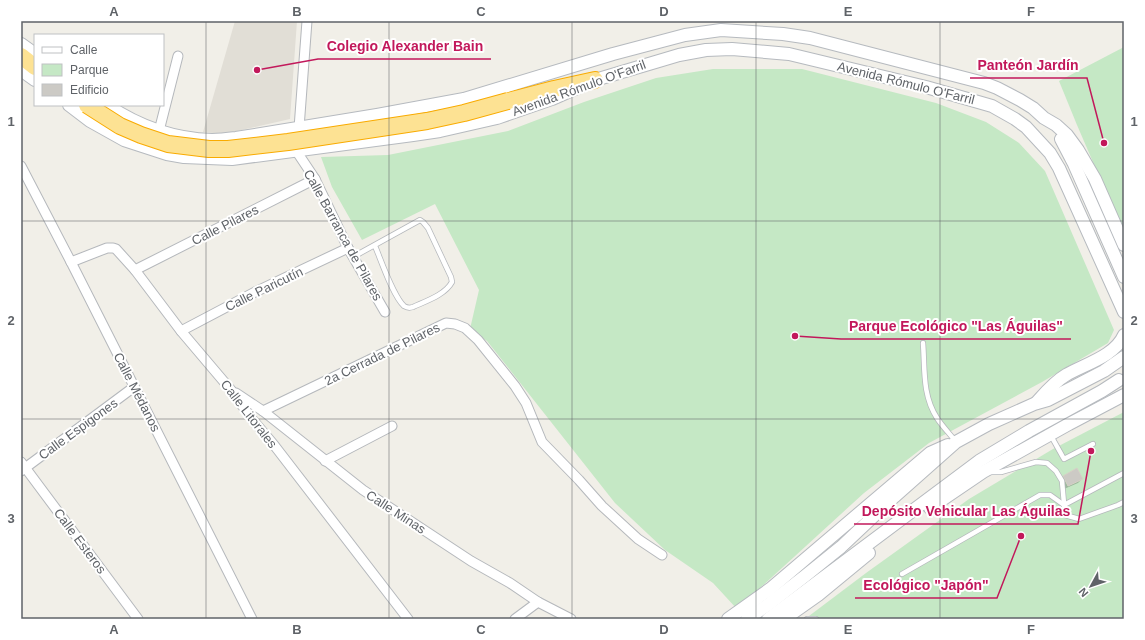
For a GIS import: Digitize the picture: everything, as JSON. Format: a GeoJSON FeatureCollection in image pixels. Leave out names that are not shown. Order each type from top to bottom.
{"type":"FeatureCollection","features":[{"type":"Feature","properties":{"kind":"highway"},"geometry":{"type":"LineString","coordinates":[[21,56],[34,65]]}},
{"type":"Feature","properties":{"kind":"highway"},"geometry":{"type":"LineString","coordinates":[[90,106],[120,126],[141,136],[168,144],[210,149],[228,149],[288,142],[427,121],[464,113],[554,88],[595,80]]}},
{"type":"Feature","properties":{"kind":"main road","name":"Avenida Rómulo O'Farril"},"geometry":{"type":"LineString","coordinates":[[108,106],[136,122],[159,131],[193,139],[213,140],[236,138],[377,115],[464,98],[685,35],[720,30],[783,34],[810,38],[954,74],[997,88],[1033,108],[1067,135],[1078,150],[1095,179],[1124,245]]}},
{"type":"Feature","properties":{"kind":"main road"},"geometry":{"type":"LineString","coordinates":[[21,44],[34,53]]}},
{"type":"Feature","properties":{"kind":"main road","name":"Avenida Rómulo O'Farril"},"geometry":{"type":"LineString","coordinates":[[69,106],[90,121],[124,140],[167,154],[202,158],[232,159],[440,131],[497,118],[552,99],[595,80],[678,55],[706,50],[732,49],[788,54],[926,87],[992,106],[1016,119],[1050,153],[1059,168],[1124,313]]}},
{"type":"Feature","properties":{"kind":"main road"},"geometry":{"type":"LineString","coordinates":[[21,70],[34,79]]}},
{"type":"Feature","properties":{"kind":"main road"},"geometry":{"type":"LineString","coordinates":[[1044,118],[1058,133],[1066,147],[1124,277]]}},
{"type":"Feature","properties":{"kind":"main road"},"geometry":{"type":"LineString","coordinates":[[303,127],[300,141],[302,144],[311,148]]}},
{"type":"Feature","properties":{"kind":"main road"},"geometry":{"type":"LineString","coordinates":[[1034,404],[1049,388],[1065,376],[1113,350],[1121,342],[1124,335]]}},
{"type":"Feature","properties":{"kind":"main road"},"geometry":{"type":"LineString","coordinates":[[728,619],[770,589],[930,453],[956,442],[989,424],[1034,404],[1048,400],[1104,371],[1124,357]]}},
{"type":"Feature","properties":{"kind":"main road"},"geometry":{"type":"LineString","coordinates":[[1104,371],[1117,367],[1124,368]]}},
{"type":"Feature","properties":{"kind":"main road"},"geometry":{"type":"LineString","coordinates":[[768,619],[979,461],[1029,431],[1102,391],[1121,391]]}},
{"type":"Feature","properties":{"kind":"main road"},"geometry":{"type":"LineString","coordinates":[[784,619],[818,595],[916,518],[983,472],[1121,391]]}},
{"type":"Feature","properties":{"kind":"main road"},"geometry":{"type":"LineString","coordinates":[[747,619],[799,581],[841,547],[956,442]]}},
{"type":"Feature","properties":{"kind":"main road"},"geometry":{"type":"LineString","coordinates":[[899,520],[916,518]]}},
{"type":"Feature","properties":{"kind":"main road"},"geometry":{"type":"LineString","coordinates":[[878,547],[883,533]]}},
{"type":"Feature","properties":{"kind":"street"},"geometry":{"type":"LineString","coordinates":[[294,150],[290,140],[303,127],[307,21]]}},
{"type":"Feature","properties":{"kind":"street"},"geometry":{"type":"LineString","coordinates":[[159,131],[178,56]]}},
{"type":"Feature","properties":{"kind":"street","name":"Calle Barranca de Pilares"},"geometry":{"type":"LineString","coordinates":[[294,150],[315,179],[348,248],[385,312]]}},
{"type":"Feature","properties":{"kind":"street","name":"Calle Médanos"},"geometry":{"type":"LineString","coordinates":[[21,166],[252,619]]}},
{"type":"Feature","properties":{"kind":"street","name":"Calle Pilares"},"geometry":{"type":"LineString","coordinates":[[135,270],[315,179]]}},
{"type":"Feature","properties":{"kind":"street","name":"Calle Litorales"},"geometry":{"type":"LineString","coordinates":[[71,262],[107,248],[116,249],[135,270],[181,331],[232,390],[252,419],[274,445],[408,619]]}},
{"type":"Feature","properties":{"kind":"street","name":"Calle Paricutín"},"geometry":{"type":"LineString","coordinates":[[181,331],[255,292],[348,248]]}},
{"type":"Feature","properties":{"kind":"street","name":"2a Cerrada de Pilares"},"geometry":{"type":"LineString","coordinates":[[263,412],[446,323],[455,324],[465,328],[478,340],[515,386],[526,403],[542,442],[602,506],[638,539],[662,555]]}},
{"type":"Feature","properties":{"kind":"street","name":"Calle Espigones"},"geometry":{"type":"LineString","coordinates":[[22,467],[134,387]]}},
{"type":"Feature","properties":{"kind":"street","name":"Calle Minas"},"geometry":{"type":"LineString","coordinates":[[232,390],[370,494],[538,602],[571,619]]}},
{"type":"Feature","properties":{"kind":"street"},"geometry":{"type":"LineString","coordinates":[[325,461],[392,426]]}},
{"type":"Feature","properties":{"kind":"street","name":"Calle Esteros"},"geometry":{"type":"LineString","coordinates":[[22,467],[138,619]]}},
{"type":"Feature","properties":{"kind":"street"},"geometry":{"type":"LineString","coordinates":[[515,619],[538,602]]}},
{"type":"Feature","properties":{"kind":"lane"},"geometry":{"type":"LineString","coordinates":[[353,257],[420,220],[428,228],[451,277],[452,282],[450,287],[413,307],[410,308],[404,306],[395,293],[375,246]]}},
{"type":"Feature","properties":{"kind":"lane"},"geometry":{"type":"LineString","coordinates":[[923,343],[925,388],[929,402],[937,417],[956,442]]}},
{"type":"Feature","properties":{"kind":"lane"},"geometry":{"type":"LineString","coordinates":[[1050,434],[1064,459],[1093,444]]}},
{"type":"Feature","properties":{"kind":"lane"},"geometry":{"type":"LineString","coordinates":[[983,472],[1001,472],[1036,462],[1047,463],[1056,471],[1062,481],[1065,515],[1079,519],[1118,506],[1124,502]]}},
{"type":"Feature","properties":{"kind":"lane"},"geometry":{"type":"LineString","coordinates":[[1064,505],[1124,473]]}},
{"type":"Feature","properties":{"kind":"lane"},"geometry":{"type":"LineString","coordinates":[[902,574],[1040,495],[1050,495],[1064,505]]}},
{"type":"Feature","properties":{"kind":"lane"},"geometry":{"type":"LineString","coordinates":[[1118,506],[1124,507]]}},
{"type":"Feature","properties":{"kind":"lane"},"geometry":{"type":"LineString","coordinates":[[807,619],[816,619]]}},
{"type":"Feature","properties":{"kind":"shaded area"},"geometry":{"type":"Polygon","coordinates":[[[235,21],[297,21],[290,119],[224,134],[203,132],[235,21]]]}},
{"type":"Feature","properties":{"kind":"green space"},"geometry":{"type":"Polygon","coordinates":[[[1124,47],[1124,234],[1059,81],[1124,47]]]}},
{"type":"Feature","properties":{"kind":"green space"},"geometry":{"type":"Polygon","coordinates":[[[713,69],[802,69],[936,103],[986,122],[1019,143],[1045,171],[1114,330],[1108,343],[1042,382],[929,443],[864,493],[737,609],[713,583],[665,550],[615,503],[487,341],[470,329],[479,290],[435,204],[362,240],[332,187],[321,157],[388,155],[508,131],[584,102],[656,78],[713,69]]]}},
{"type":"Feature","properties":{"kind":"green space"},"geometry":{"type":"Polygon","coordinates":[[[1124,412],[1124,619],[805,619],[969,499],[1053,449],[1124,412]]]}},
{"type":"Feature","properties":{"kind":"building"},"geometry":{"type":"Polygon","coordinates":[[[1077,468],[1083,479],[1068,486],[1063,476],[1077,468]]]}},
{"type":"Feature","properties":{"kind":"place","name":"Colegio Alexander Bain"},"geometry":{"type":"Point","coordinates":[257,70]}},
{"type":"Feature","properties":{"kind":"place","name":"Panteón Jardín"},"geometry":{"type":"Point","coordinates":[1104,143]}},
{"type":"Feature","properties":{"kind":"place","name":"Parque Ecológico \"Las Águilas\""},"geometry":{"type":"Point","coordinates":[795,336]}},
{"type":"Feature","properties":{"kind":"place","name":"Depósito Vehicular Las Águilas"},"geometry":{"type":"Point","coordinates":[1091,451]}},
{"type":"Feature","properties":{"kind":"place","name":"Ecológico \"Japón\""},"geometry":{"type":"Point","coordinates":[1021,536]}}]}
